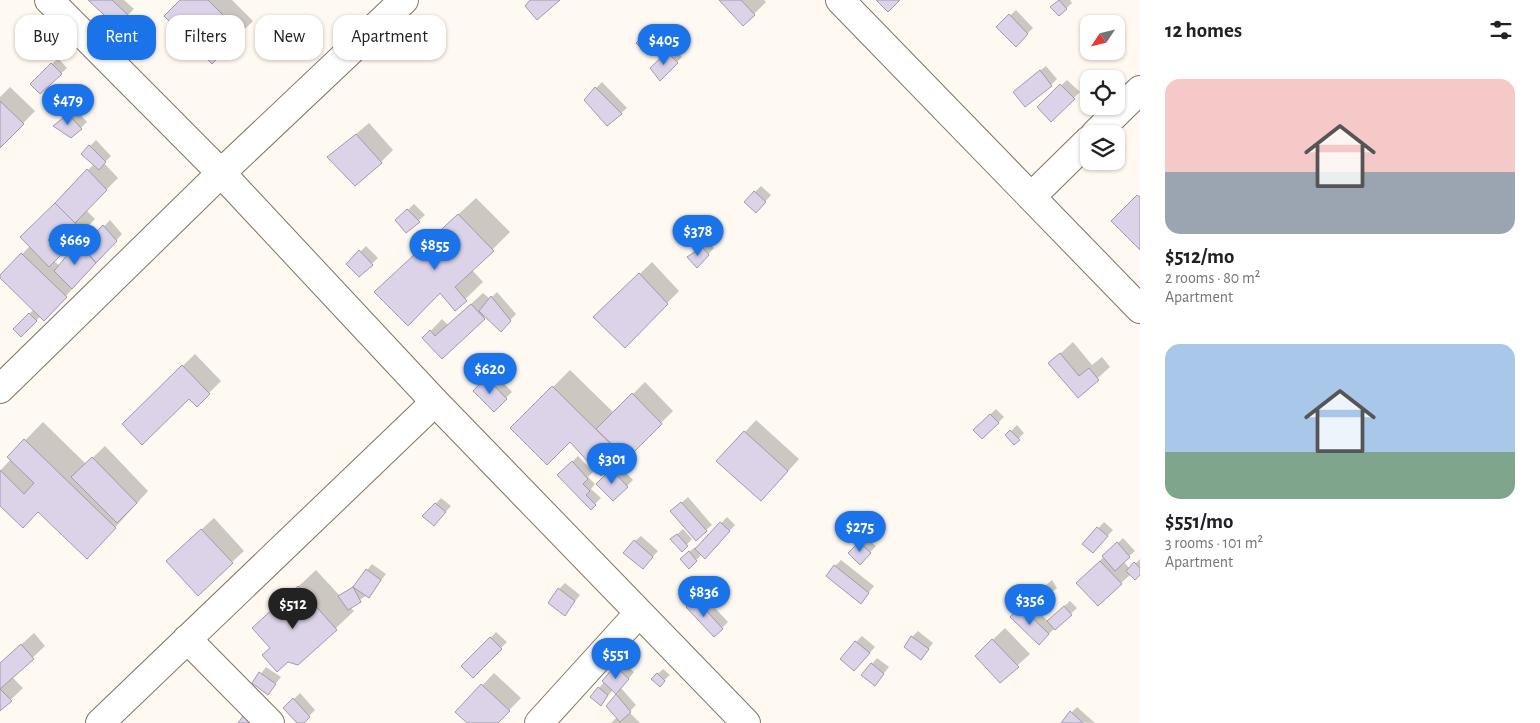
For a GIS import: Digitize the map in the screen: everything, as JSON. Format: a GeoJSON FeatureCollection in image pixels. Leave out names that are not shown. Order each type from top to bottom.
{"type":"FeatureCollection","features":[{"type":"Feature","properties":{"kind":"street"},"geometry":{"type":"LineString","coordinates":[[49,0],[221,173],[435,402],[746,723]]}},
{"type":"Feature","properties":{"kind":"street"},"geometry":{"type":"LineString","coordinates":[[0,389],[221,173],[404,0]]}},
{"type":"Feature","properties":{"kind":"street"},"geometry":{"type":"LineString","coordinates":[[840,0],[1140,309]]}},
{"type":"Feature","properties":{"kind":"street"},"geometry":{"type":"LineString","coordinates":[[1105,125],[1140,90]]}},
{"type":"Feature","properties":{"kind":"street"},"geometry":{"type":"LineString","coordinates":[[1031,197],[1080,149]]}},
{"type":"Feature","properties":{"kind":"street"},"geometry":{"type":"LineString","coordinates":[[100,723],[435,402]]}},
{"type":"Feature","properties":{"kind":"street"},"geometry":{"type":"LineString","coordinates":[[539,723],[639,613]]}},
{"type":"Feature","properties":{"kind":"street"},"geometry":{"type":"LineString","coordinates":[[187,639],[270,723]]}},
{"type":"Feature","properties":{"kind":"building"},"geometry":{"type":"Polygon","coordinates":[[[88,0],[112,0],[128,15],[104,15],[88,0]]]}},
{"type":"Feature","properties":{"kind":"building"},"geometry":{"type":"Polygon","coordinates":[[[180,0],[208,0],[223,15],[166,15],[166,18],[164,16],[180,0]]]}},
{"type":"Feature","properties":{"kind":"building"},"geometry":{"type":"Polygon","coordinates":[[[530,0],[560,0],[537,20],[525,6],[530,0]]]}},
{"type":"Feature","properties":{"kind":"building"},"geometry":{"type":"Polygon","coordinates":[[[719,0],[741,0],[755,15],[743,26],[719,0]]]}},
{"type":"Feature","properties":{"kind":"building"},"geometry":{"type":"Polygon","coordinates":[[[876,0],[900,0],[888,12],[876,0]]]}},
{"type":"Feature","properties":{"kind":"building"},"geometry":{"type":"Polygon","coordinates":[[[1059,0],[1067,9],[1059,16],[1050,7],[1059,0]]]}},
{"type":"Feature","properties":{"kind":"building"},"geometry":{"type":"Polygon","coordinates":[[[1009,14],[1028,34],[1016,47],[996,27],[1009,14]]]}},
{"type":"Feature","properties":{"kind":"building"},"geometry":{"type":"Polygon","coordinates":[[[649,30],[662,42],[648,55],[636,43],[649,30]]]}},
{"type":"Feature","properties":{"kind":"building"},"geometry":{"type":"Polygon","coordinates":[[[667,52],[678,63],[660,81],[650,68],[667,52]]]}},
{"type":"Feature","properties":{"kind":"building"},"geometry":{"type":"Polygon","coordinates":[[[208,60],[216,60],[212,64],[208,60]]]}},
{"type":"Feature","properties":{"kind":"building"},"geometry":{"type":"Polygon","coordinates":[[[51,63],[62,74],[40,94],[30,84],[51,63]]]}},
{"type":"Feature","properties":{"kind":"building"},"geometry":{"type":"Polygon","coordinates":[[[1040,70],[1052,86],[1025,107],[1013,92],[1040,70]]]}},
{"type":"Feature","properties":{"kind":"building"},"geometry":{"type":"Polygon","coordinates":[[[1060,84],[1075,99],[1051,122],[1037,107],[1060,84]]]}},
{"type":"Feature","properties":{"kind":"building"},"geometry":{"type":"Polygon","coordinates":[[[595,87],[622,114],[607,126],[584,100],[595,87]]]}},
{"type":"Feature","properties":{"kind":"building"},"geometry":{"type":"Polygon","coordinates":[[[0,101],[24,124],[0,148],[0,101]]]}},
{"type":"Feature","properties":{"kind":"building"},"geometry":{"type":"Polygon","coordinates":[[[68,114],[82,129],[71,138],[53,126],[68,114]]]}},
{"type":"Feature","properties":{"kind":"building"},"geometry":{"type":"Polygon","coordinates":[[[356,134],[382,163],[355,186],[327,157],[356,134]]]}},
{"type":"Feature","properties":{"kind":"building"},"geometry":{"type":"Polygon","coordinates":[[[89,145],[106,162],[99,170],[81,154],[89,145]]]}},
{"type":"Feature","properties":{"kind":"building"},"geometry":{"type":"Polygon","coordinates":[[[87,169],[107,190],[75,223],[55,203],[87,169]]]}},
{"type":"Feature","properties":{"kind":"building"},"geometry":{"type":"Polygon","coordinates":[[[754,191],[766,202],[756,213],[744,202],[754,191]]]}},
{"type":"Feature","properties":{"kind":"building"},"geometry":{"type":"Polygon","coordinates":[[[1137,195],[1140,197],[1140,250],[1111,221],[1137,195]]]}},
{"type":"Feature","properties":{"kind":"building"},"geometry":{"type":"Polygon","coordinates":[[[55,203],[84,232],[74,241],[61,228],[48,240],[62,254],[49,267],[20,237],[55,203]]]}},
{"type":"Feature","properties":{"kind":"building"},"geometry":{"type":"Polygon","coordinates":[[[407,209],[420,222],[406,233],[395,220],[407,209]]]}},
{"type":"Feature","properties":{"kind":"building"},"geometry":{"type":"Polygon","coordinates":[[[458,214],[494,251],[455,287],[467,301],[455,311],[440,293],[408,326],[374,292],[458,214]]]}},
{"type":"Feature","properties":{"kind":"building"},"geometry":{"type":"Polygon","coordinates":[[[103,225],[117,241],[96,263],[82,247],[103,225]]]}},
{"type":"Feature","properties":{"kind":"building"},"geometry":{"type":"Polygon","coordinates":[[[78,242],[96,263],[72,289],[54,271],[78,242]]]}},
{"type":"Feature","properties":{"kind":"building"},"geometry":{"type":"Polygon","coordinates":[[[702,247],[709,255],[697,268],[687,257],[702,247]]]}},
{"type":"Feature","properties":{"kind":"building"},"geometry":{"type":"Polygon","coordinates":[[[359,250],[373,265],[359,277],[346,264],[359,250]]]}},
{"type":"Feature","properties":{"kind":"building"},"geometry":{"type":"Polygon","coordinates":[[[21,253],[67,297],[44,321],[0,278],[0,275],[21,253]]]}},
{"type":"Feature","properties":{"kind":"building"},"geometry":{"type":"Polygon","coordinates":[[[639,273],[668,304],[625,348],[593,317],[639,273]]]}},
{"type":"Feature","properties":{"kind":"building"},"geometry":{"type":"Polygon","coordinates":[[[491,296],[511,321],[501,332],[479,311],[491,296]]]}},
{"type":"Feature","properties":{"kind":"building"},"geometry":{"type":"Polygon","coordinates":[[[471,304],[485,319],[442,359],[422,338],[430,330],[435,336],[471,304]]]}},
{"type":"Feature","properties":{"kind":"building"},"geometry":{"type":"Polygon","coordinates":[[[29,313],[37,321],[21,337],[13,329],[29,313]]]}},
{"type":"Feature","properties":{"kind":"building"},"geometry":{"type":"Polygon","coordinates":[[[1060,353],[1079,376],[1089,368],[1099,380],[1078,398],[1048,363],[1060,353]]]}},
{"type":"Feature","properties":{"kind":"building"},"geometry":{"type":"Polygon","coordinates":[[[182,365],[210,394],[197,407],[189,399],[142,445],[122,424],[182,365]]]}},
{"type":"Feature","properties":{"kind":"building"},"geometry":{"type":"Polygon","coordinates":[[[486,377],[507,399],[494,412],[473,391],[486,377]]]}},
{"type":"Feature","properties":{"kind":"building"},"geometry":{"type":"Polygon","coordinates":[[[552,386],[620,453],[601,476],[570,442],[547,465],[510,428],[552,386]]]}},
{"type":"Feature","properties":{"kind":"building"},"geometry":{"type":"Polygon","coordinates":[[[632,393],[662,424],[627,459],[596,429],[632,393]]]}},
{"type":"Feature","properties":{"kind":"building"},"geometry":{"type":"Polygon","coordinates":[[[990,414],[999,423],[982,439],[973,430],[990,414]]]}},
{"type":"Feature","properties":{"kind":"building"},"geometry":{"type":"Polygon","coordinates":[[[1010,430],[1020,440],[1014,445],[1005,435],[1010,430]]]}},
{"type":"Feature","properties":{"kind":"building"},"geometry":{"type":"Polygon","coordinates":[[[744,431],[788,471],[761,501],[716,461],[744,431]]]}},
{"type":"Feature","properties":{"kind":"building"},"geometry":{"type":"Polygon","coordinates":[[[24,439],[116,528],[87,559],[38,512],[23,528],[0,506],[0,470],[24,494],[34,483],[7,457],[24,439]]]}},
{"type":"Feature","properties":{"kind":"building"},"geometry":{"type":"Polygon","coordinates":[[[92,457],[137,503],[117,523],[71,477],[92,457]]]}},
{"type":"Feature","properties":{"kind":"building"},"geometry":{"type":"Polygon","coordinates":[[[572,461],[588,479],[583,484],[590,491],[586,495],[596,505],[591,510],[557,475],[572,461]]]}},
{"type":"Feature","properties":{"kind":"building"},"geometry":{"type":"Polygon","coordinates":[[[611,469],[628,487],[613,501],[596,484],[611,469]]]}},
{"type":"Feature","properties":{"kind":"building"},"geometry":{"type":"Polygon","coordinates":[[[681,502],[707,531],[696,541],[670,511],[681,502]]]}},
{"type":"Feature","properties":{"kind":"building"},"geometry":{"type":"Polygon","coordinates":[[[435,503],[446,512],[434,526],[422,516],[435,503]]]}},
{"type":"Feature","properties":{"kind":"building"},"geometry":{"type":"Polygon","coordinates":[[[720,522],[730,531],[705,559],[695,549],[720,522]]]}},
{"type":"Feature","properties":{"kind":"building"},"geometry":{"type":"Polygon","coordinates":[[[1097,527],[1108,536],[1093,553],[1082,544],[1097,527]]]}},
{"type":"Feature","properties":{"kind":"building"},"geometry":{"type":"Polygon","coordinates":[[[201,529],[233,563],[198,596],[166,561],[201,529]]]}},
{"type":"Feature","properties":{"kind":"building"},"geometry":{"type":"Polygon","coordinates":[[[677,534],[688,546],[682,552],[670,539],[677,534]]]}},
{"type":"Feature","properties":{"kind":"building"},"geometry":{"type":"Polygon","coordinates":[[[634,540],[653,557],[643,569],[623,553],[634,540]]]}},
{"type":"Feature","properties":{"kind":"building"},"geometry":{"type":"Polygon","coordinates":[[[859,542],[871,553],[860,565],[848,553],[859,542]]]}},
{"type":"Feature","properties":{"kind":"building"},"geometry":{"type":"Polygon","coordinates":[[[1117,542],[1130,557],[1115,571],[1102,556],[1117,542]]]}},
{"type":"Feature","properties":{"kind":"building"},"geometry":{"type":"Polygon","coordinates":[[[689,551],[697,561],[689,569],[680,559],[689,551]]]}},
{"type":"Feature","properties":{"kind":"building"},"geometry":{"type":"Polygon","coordinates":[[[1100,561],[1122,584],[1098,606],[1076,583],[1100,561]]]}},
{"type":"Feature","properties":{"kind":"building"},"geometry":{"type":"Polygon","coordinates":[[[1134,562],[1140,568],[1140,575],[1135,580],[1126,571],[1134,562]]]}},
{"type":"Feature","properties":{"kind":"building"},"geometry":{"type":"Polygon","coordinates":[[[834,565],[869,593],[861,604],[826,576],[834,565]]]}},
{"type":"Feature","properties":{"kind":"building"},"geometry":{"type":"Polygon","coordinates":[[[366,569],[381,580],[369,598],[353,587],[366,569]]]}},
{"type":"Feature","properties":{"kind":"building"},"geometry":{"type":"Polygon","coordinates":[[[1045,585],[1052,594],[1041,602],[1034,593],[1045,585]]]}},
{"type":"Feature","properties":{"kind":"building"},"geometry":{"type":"Polygon","coordinates":[[[298,586],[337,630],[298,665],[288,662],[277,672],[262,655],[270,648],[252,628],[298,586]]]}},
{"type":"Feature","properties":{"kind":"building"},"geometry":{"type":"Polygon","coordinates":[[[353,587],[361,602],[348,610],[338,596],[353,587]]]}},
{"type":"Feature","properties":{"kind":"building"},"geometry":{"type":"Polygon","coordinates":[[[558,588],[575,601],[565,616],[548,603],[558,588]]]}},
{"type":"Feature","properties":{"kind":"building"},"geometry":{"type":"Polygon","coordinates":[[[695,598],[723,629],[714,637],[686,607],[695,598]]]}},
{"type":"Feature","properties":{"kind":"building"},"geometry":{"type":"Polygon","coordinates":[[[1020,606],[1049,634],[1039,645],[1010,617],[1020,606]]]}},
{"type":"Feature","properties":{"kind":"building"},"geometry":{"type":"Polygon","coordinates":[[[1064,606],[1072,615],[1055,630],[1047,621],[1064,606]]]}},
{"type":"Feature","properties":{"kind":"building"},"geometry":{"type":"Polygon","coordinates":[[[911,636],[929,649],[921,660],[904,647],[911,636]]]}},
{"type":"Feature","properties":{"kind":"building"},"geometry":{"type":"Polygon","coordinates":[[[490,637],[502,649],[473,678],[461,666],[490,637]]]}},
{"type":"Feature","properties":{"kind":"building"},"geometry":{"type":"Polygon","coordinates":[[[992,639],[1019,667],[1000,683],[975,656],[992,639]]]}},
{"type":"Feature","properties":{"kind":"building"},"geometry":{"type":"Polygon","coordinates":[[[855,641],[870,653],[854,671],[840,659],[855,641]]]}},
{"type":"Feature","properties":{"kind":"building"},"geometry":{"type":"Polygon","coordinates":[[[21,644],[34,659],[0,689],[0,663],[21,644]]]}},
{"type":"Feature","properties":{"kind":"building"},"geometry":{"type":"Polygon","coordinates":[[[871,663],[884,674],[875,686],[861,675],[871,663]]]}},
{"type":"Feature","properties":{"kind":"building"},"geometry":{"type":"Polygon","coordinates":[[[615,666],[629,679],[616,694],[602,681],[615,666]]]}},
{"type":"Feature","properties":{"kind":"building"},"geometry":{"type":"Polygon","coordinates":[[[259,672],[276,684],[268,695],[252,683],[259,672]]]}},
{"type":"Feature","properties":{"kind":"building"},"geometry":{"type":"Polygon","coordinates":[[[657,673],[665,681],[660,687],[651,679],[657,673]]]}},
{"type":"Feature","properties":{"kind":"building"},"geometry":{"type":"Polygon","coordinates":[[[481,684],[510,711],[498,723],[467,723],[455,712],[481,684]]]}},
{"type":"Feature","properties":{"kind":"building"},"geometry":{"type":"Polygon","coordinates":[[[598,687],[608,695],[601,706],[590,697],[598,687]]]}},
{"type":"Feature","properties":{"kind":"building"},"geometry":{"type":"Polygon","coordinates":[[[0,689],[12,701],[0,711],[0,689]]]}},
{"type":"Feature","properties":{"kind":"building"},"geometry":{"type":"Polygon","coordinates":[[[616,694],[631,712],[620,722],[606,706],[616,694]]]}},
{"type":"Feature","properties":{"kind":"building"},"geometry":{"type":"Polygon","coordinates":[[[293,698],[310,717],[304,723],[297,723],[283,708],[293,698]]]}},
{"type":"Feature","properties":{"kind":"building"},"geometry":{"type":"Polygon","coordinates":[[[1070,711],[1083,723],[1061,723],[1070,711]]]}},
{"type":"Feature","properties":{"kind":"building"},"geometry":{"type":"Polygon","coordinates":[[[243,716],[254,723],[238,723],[243,716]]]}}]}
